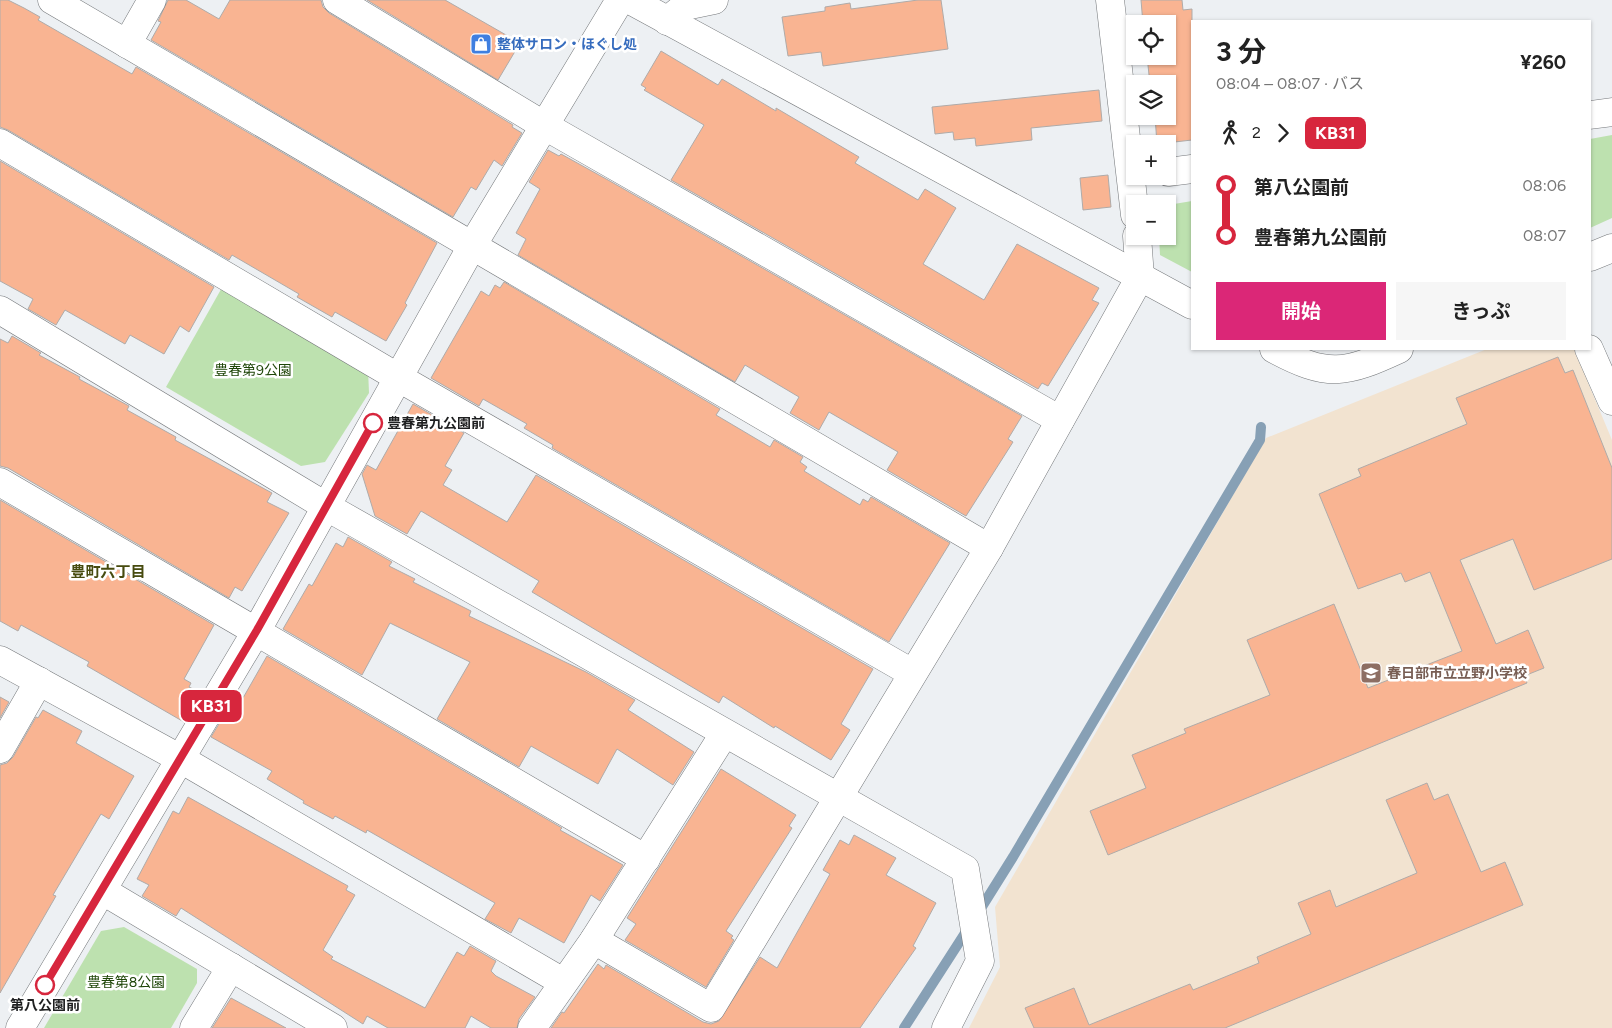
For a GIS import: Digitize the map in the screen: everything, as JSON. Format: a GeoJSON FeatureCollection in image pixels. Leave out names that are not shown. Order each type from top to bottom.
{"type":"FeatureCollection","features":[{"type":"Feature","properties":{"kind":"street"},"geometry":{"type":"LineString","coordinates":[[52,0],[989,548]]}},
{"type":"Feature","properties":{"kind":"street"},"geometry":{"type":"LineString","coordinates":[[127,44],[152,0]]}},
{"type":"Feature","properties":{"kind":"street"},"geometry":{"type":"LineString","coordinates":[[336,0],[545,126],[1060,420]]}},
{"type":"Feature","properties":{"kind":"street"},"geometry":{"type":"LineString","coordinates":[[20,1028],[257,630],[472,246],[620,0]]}},
{"type":"Feature","properties":{"kind":"street"},"geometry":{"type":"LineString","coordinates":[[630,0],[1191,304]]}},
{"type":"Feature","properties":{"kind":"street"},"geometry":{"type":"LineString","coordinates":[[667,20],[685,6],[714,0]]}},
{"type":"Feature","properties":{"kind":"street"},"geometry":{"type":"LineString","coordinates":[[1110,0],[1130,135]]}},
{"type":"Feature","properties":{"kind":"street"},"geometry":{"type":"LineString","coordinates":[[1591,115],[1612,112]]}},
{"type":"Feature","properties":{"kind":"street"},"geometry":{"type":"LineString","coordinates":[[0,143],[399,378],[912,673]]}},
{"type":"Feature","properties":{"kind":"street"},"geometry":{"type":"LineString","coordinates":[[1176,171],[1191,169]]}},
{"type":"Feature","properties":{"kind":"street"},"geometry":{"type":"LineString","coordinates":[[594,940],[711,1008],[989,548],[1140,277],[1138,245]]}},
{"type":"Feature","properties":{"kind":"street"},"geometry":{"type":"LineString","coordinates":[[1591,257],[1612,248]]}},
{"type":"Feature","properties":{"kind":"street"},"geometry":{"type":"LineString","coordinates":[[0,310],[327,506],[724,734],[965,869],[980,961],[946,1028]]}},
{"type":"Feature","properties":{"kind":"street"},"geometry":{"type":"LineString","coordinates":[[1276,350],[1303,364],[1342,369],[1362,366],[1397,350]]}},
{"type":"Feature","properties":{"kind":"street"},"geometry":{"type":"LineString","coordinates":[[1589,350],[1612,401]]}},
{"type":"Feature","properties":{"kind":"street"},"geometry":{"type":"LineString","coordinates":[[0,482],[257,630],[646,859]]}},
{"type":"Feature","properties":{"kind":"street"},"geometry":{"type":"LineString","coordinates":[[0,660],[180,758],[563,982]]}},
{"type":"Feature","properties":{"kind":"street"},"geometry":{"type":"LineString","coordinates":[[0,749],[39,681]]}},
{"type":"Feature","properties":{"kind":"street"},"geometry":{"type":"LineString","coordinates":[[532,1028],[594,940],[724,734]]}},
{"type":"Feature","properties":{"kind":"street"},"geometry":{"type":"LineString","coordinates":[[102,891],[333,1028]]}},
{"type":"Feature","properties":{"kind":"street"},"geometry":{"type":"LineString","coordinates":[[194,1028],[231,967]]}},
{"type":"Feature","properties":{"kind":"shaded area","name":"春日部市立立野小学校"},"geometry":{"type":"Polygon","coordinates":[[[1485,350],[1574,350],[1612,440],[1612,1028],[969,1028],[1000,967],[995,907],[1266,438],[1485,350]]]}},
{"type":"Feature","properties":{"kind":"green space"},"geometry":{"type":"Polygon","coordinates":[[[1612,135],[1612,218],[1591,228],[1591,139],[1612,135]]]}},
{"type":"Feature","properties":{"kind":"green space"},"geometry":{"type":"Polygon","coordinates":[[[1191,201],[1191,271],[1160,255],[1159,245],[1176,245],[1176,204],[1191,201]]]}},
{"type":"Feature","properties":{"kind":"green space","name":"豊春第9公園"},"geometry":{"type":"Polygon","coordinates":[[[224,284],[368,369],[369,393],[325,462],[301,466],[166,387],[224,284]]]}},
{"type":"Feature","properties":{"kind":"green space","name":"豊春第8公園"},"geometry":{"type":"Polygon","coordinates":[[[124,927],[197,969],[197,983],[171,1028],[44,1028],[101,931],[124,927]]]}},
{"type":"Feature","properties":{"kind":"building"},"geometry":{"type":"Polygon","coordinates":[[[0,0],[8,0],[24,8],[40,17],[38,20],[132,74],[136,67],[437,243],[405,303],[407,305],[386,341],[335,312],[332,317],[297,297],[299,294],[232,255],[229,260],[0,127],[0,0]]]}},
{"type":"Feature","properties":{"kind":"building"},"geometry":{"type":"Polygon","coordinates":[[[168,0],[186,0],[219,19],[230,0],[321,0],[323,7],[329,13],[513,125],[512,127],[522,133],[502,166],[494,160],[476,190],[471,187],[453,217],[151,40],[161,22],[158,21],[168,0]]]}},
{"type":"Feature","properties":{"kind":"building"},"geometry":{"type":"Polygon","coordinates":[[[367,0],[445,0],[520,43],[498,80],[367,0]]]}},
{"type":"Feature","properties":{"kind":"building"},"geometry":{"type":"Polygon","coordinates":[[[918,0],[941,0],[948,49],[823,66],[821,52],[788,56],[782,17],[825,11],[825,7],[850,3],[851,9],[918,0]]]}},
{"type":"Feature","properties":{"kind":"building"},"geometry":{"type":"Polygon","coordinates":[[[1141,0],[1182,0],[1183,10],[1192,9],[1191,140],[1176,142],[1176,135],[1156,135],[1156,125],[1176,125],[1176,75],[1149,75],[1148,65],[1176,65],[1176,15],[1142,15],[1141,0]]]}},
{"type":"Feature","properties":{"kind":"building"},"geometry":{"type":"Polygon","coordinates":[[[661,51],[718,85],[722,79],[776,111],[776,108],[859,157],[855,163],[918,200],[925,189],[956,208],[923,264],[984,300],[1017,244],[1099,288],[1092,300],[1099,303],[1048,386],[1042,383],[1038,389],[671,180],[704,125],[644,90],[646,88],[641,85],[661,51]]]}},
{"type":"Feature","properties":{"kind":"building"},"geometry":{"type":"Polygon","coordinates":[[[1099,90],[1102,121],[1031,128],[1032,140],[976,146],[975,138],[954,140],[953,132],[935,134],[932,107],[1099,90]]]}},
{"type":"Feature","properties":{"kind":"building"},"geometry":{"type":"Polygon","coordinates":[[[548,150],[559,156],[561,154],[608,180],[1022,416],[1008,439],[1013,442],[966,516],[887,470],[898,452],[829,412],[819,430],[790,413],[799,397],[745,365],[735,382],[518,255],[526,239],[516,233],[540,189],[529,182],[548,150]]]}},
{"type":"Feature","properties":{"kind":"building"},"geometry":{"type":"Polygon","coordinates":[[[0,161],[214,287],[189,332],[180,326],[164,354],[130,335],[125,344],[65,310],[56,325],[28,309],[33,299],[0,281],[0,161]]]}},
{"type":"Feature","properties":{"kind":"building"},"geometry":{"type":"Polygon","coordinates":[[[1108,175],[1111,207],[1083,210],[1080,178],[1108,175]]]}},
{"type":"Feature","properties":{"kind":"building"},"geometry":{"type":"Polygon","coordinates":[[[504,282],[720,409],[716,415],[770,447],[774,440],[803,457],[800,462],[807,467],[804,471],[860,505],[863,499],[868,502],[871,497],[950,543],[889,642],[552,448],[553,445],[524,428],[527,424],[483,399],[479,406],[431,378],[481,291],[489,296],[495,285],[500,288],[504,282]]]}},
{"type":"Feature","properties":{"kind":"building"},"geometry":{"type":"Polygon","coordinates":[[[12,336],[41,353],[39,355],[80,377],[79,379],[129,406],[127,410],[176,437],[175,440],[272,493],[267,502],[289,513],[242,591],[235,587],[229,598],[8,468],[0,466],[0,339],[8,343],[12,336]]]}},
{"type":"Feature","properties":{"kind":"building"},"geometry":{"type":"Polygon","coordinates":[[[1558,357],[1565,373],[1573,370],[1612,468],[1612,559],[1534,590],[1513,539],[1460,560],[1496,644],[1528,630],[1544,668],[1524,676],[1527,683],[1108,855],[1090,811],[1146,788],[1132,755],[1186,733],[1184,729],[1270,695],[1247,640],[1334,604],[1368,688],[1462,651],[1430,572],[1405,582],[1401,573],[1358,589],[1319,494],[1361,476],[1358,469],[1467,424],[1456,398],[1558,357]]]}},
{"type":"Feature","properties":{"kind":"building"},"geometry":{"type":"Polygon","coordinates":[[[413,404],[464,433],[445,466],[452,470],[443,485],[507,522],[536,475],[873,669],[841,724],[850,730],[831,760],[775,726],[774,728],[723,696],[719,703],[532,592],[539,581],[421,511],[407,534],[375,516],[362,474],[367,465],[376,470],[413,404]]]}},
{"type":"Feature","properties":{"kind":"building"},"geometry":{"type":"Polygon","coordinates":[[[0,500],[214,625],[184,679],[191,683],[189,687],[201,693],[184,722],[87,666],[89,662],[21,625],[18,631],[0,621],[0,500]]]}},
{"type":"Feature","properties":{"kind":"building"},"geometry":{"type":"Polygon","coordinates":[[[348,537],[392,562],[389,566],[415,579],[413,582],[471,611],[469,616],[586,672],[635,700],[628,710],[694,752],[673,785],[617,749],[598,784],[531,746],[519,767],[437,719],[470,662],[390,623],[362,675],[283,629],[309,584],[312,586],[336,543],[343,547],[348,537]]]}},
{"type":"Feature","properties":{"kind":"building"},"geometry":{"type":"Polygon","coordinates":[[[267,656],[562,828],[560,830],[623,865],[600,901],[591,895],[564,943],[519,918],[511,933],[485,919],[495,903],[367,830],[366,833],[335,816],[333,819],[303,803],[304,801],[267,779],[272,771],[211,737],[228,709],[235,712],[267,656]]]}},
{"type":"Feature","properties":{"kind":"building"},"geometry":{"type":"Polygon","coordinates":[[[0,697],[9,702],[0,718],[0,697]]]}},
{"type":"Feature","properties":{"kind":"building"},"geometry":{"type":"Polygon","coordinates":[[[43,710],[82,731],[76,743],[134,776],[109,819],[101,814],[53,895],[56,896],[0,993],[0,765],[7,763],[13,757],[36,717],[38,718],[43,710]]]}},
{"type":"Feature","properties":{"kind":"building"},"geometry":{"type":"Polygon","coordinates":[[[721,769],[796,815],[789,826],[792,828],[726,931],[733,936],[731,938],[734,940],[706,987],[625,940],[636,924],[627,918],[721,769]]]}},
{"type":"Feature","properties":{"kind":"building"},"geometry":{"type":"Polygon","coordinates":[[[1427,783],[1434,800],[1448,794],[1481,872],[1505,862],[1523,905],[1225,1028],[1034,1028],[1025,1008],[1074,988],[1089,1025],[1190,984],[1193,990],[1259,963],[1257,957],[1311,934],[1298,903],[1330,890],[1336,907],[1417,873],[1386,800],[1427,783]]]}},
{"type":"Feature","properties":{"kind":"building"},"geometry":{"type":"Polygon","coordinates":[[[188,797],[348,886],[346,890],[355,895],[323,950],[333,957],[331,959],[425,1008],[457,952],[464,956],[470,946],[496,961],[491,971],[496,976],[535,997],[519,1019],[517,1028],[491,1028],[471,1016],[465,1028],[388,1028],[367,1016],[363,1024],[181,908],[176,916],[142,896],[149,885],[137,879],[173,811],[179,814],[188,797]]]}},
{"type":"Feature","properties":{"kind":"building"},"geometry":{"type":"Polygon","coordinates":[[[854,835],[896,858],[886,875],[936,903],[913,946],[916,948],[860,1028],[551,1028],[562,1012],[564,1013],[598,964],[604,969],[606,965],[703,1022],[711,1024],[719,1021],[760,957],[777,968],[830,874],[823,870],[840,840],[849,845],[854,835]]]}},
{"type":"Feature","properties":{"kind":"building"},"geometry":{"type":"Polygon","coordinates":[[[231,998],[286,1028],[212,1028],[231,998]]]}},
{"type":"Feature","properties":{"kind":"waterway"},"geometry":{"type":"LineString","coordinates":[[978,913],[1260,440],[1261,427]]}},
{"type":"Feature","properties":{"kind":"waterway"},"geometry":{"type":"LineString","coordinates":[[904,1028],[969,927]]}},
{"type":"Feature","properties":{"kind":"bus line","name":"KB31"},"geometry":{"type":"LineString","coordinates":[[45,985],[257,630],[373,423]]}},
{"type":"Feature","properties":{"kind":"place","name":"整体サロン・ほぐし処"},"geometry":{"type":"Point","coordinates":[481,44]}},
{"type":"Feature","properties":{"kind":"place","name":"豊春第九公園前"},"geometry":{"type":"Point","coordinates":[373,423]}},
{"type":"Feature","properties":{"kind":"place","name":"春日部市立立野小学校"},"geometry":{"type":"Point","coordinates":[1371,673]}},
{"type":"Feature","properties":{"kind":"place","name":"第八公園前"},"geometry":{"type":"Point","coordinates":[45,985]}},
{"type":"Feature","properties":{"kind":"district","name":"豊町六丁目"},"geometry":{"type":"Point","coordinates":[108,572]}}]}
